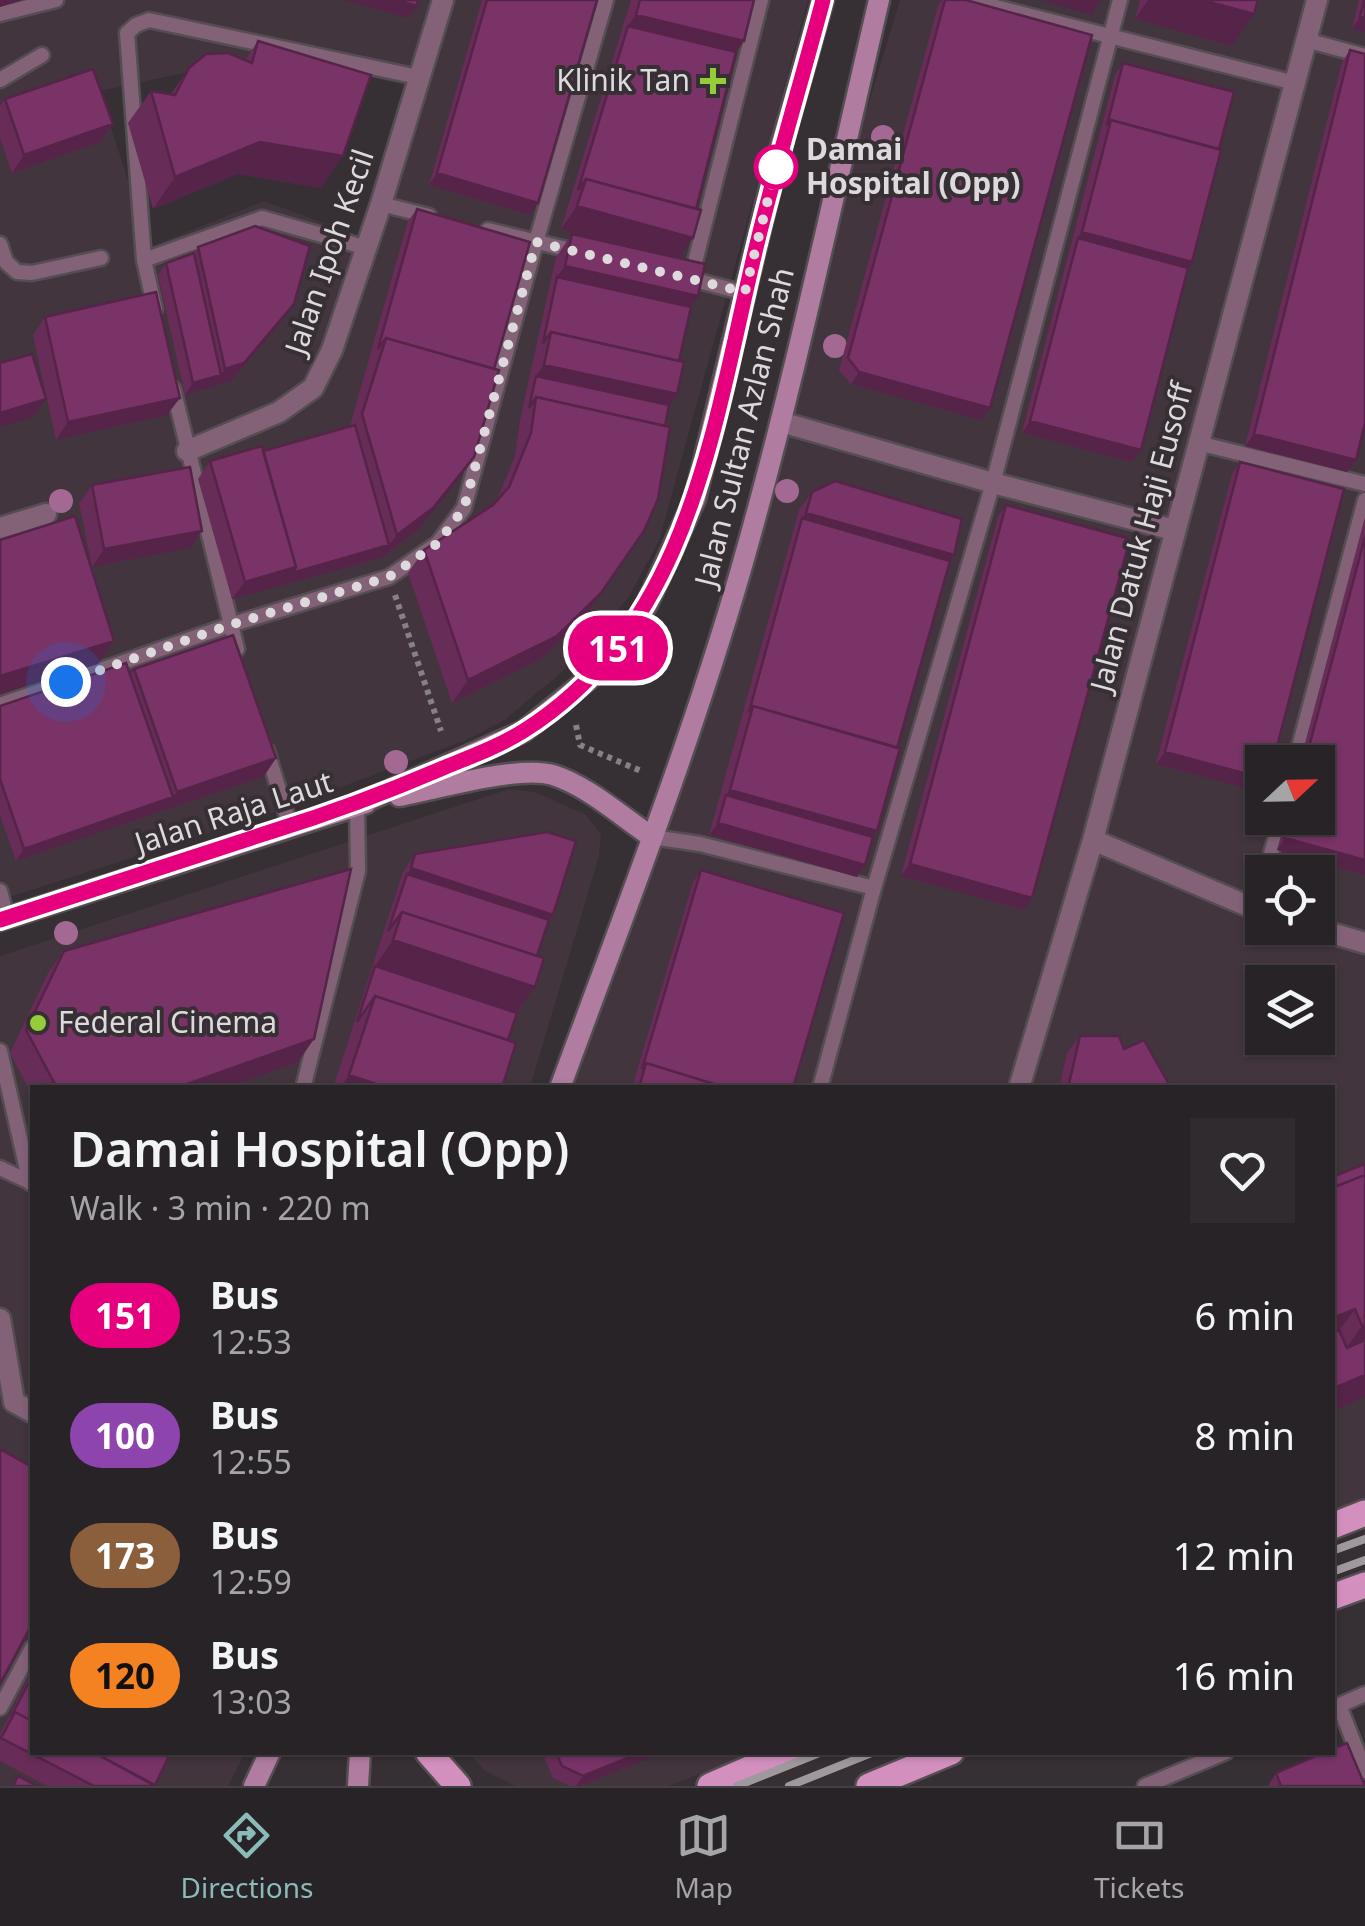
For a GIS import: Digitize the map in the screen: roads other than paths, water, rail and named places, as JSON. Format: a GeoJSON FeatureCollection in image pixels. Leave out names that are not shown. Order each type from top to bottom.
{"type":"FeatureCollection","features":[{"type":"Feature","properties":{"kind":"main road","name":"Jalan Sultan Azlan Shah"},"geometry":{"type":"LineString","coordinates":[[561,1085],[686,749],[739,575],[781,422],[879,0]]}},
{"type":"Feature","properties":{"kind":"main road","name":"Jalan Sultan Azlan Shah"},"geometry":{"type":"LineString","coordinates":[[356,805],[524,731],[591,677],[625,640],[668,563],[696,499],[819,3]]}},
{"type":"Feature","properties":{"kind":"main road","name":"Jalan Raja Laut"},"geometry":{"type":"LineString","coordinates":[[4,919],[356,805],[499,777],[552,775],[576,786],[652,837]]}},
{"type":"Feature","properties":{"kind":"main road"},"geometry":{"type":"LineString","coordinates":[[1335,1525],[1365,1512]]}},
{"type":"Feature","properties":{"kind":"main road"},"geometry":{"type":"LineString","coordinates":[[1335,1596],[1365,1584]]}},
{"type":"Feature","properties":{"kind":"main road"},"geometry":{"type":"LineString","coordinates":[[254,1786],[269,1755]]}},
{"type":"Feature","properties":{"kind":"main road"},"geometry":{"type":"LineString","coordinates":[[358,1786],[360,1755]]}},
{"type":"Feature","properties":{"kind":"main road"},"geometry":{"type":"LineString","coordinates":[[431,1755],[458,1786]]}},
{"type":"Feature","properties":{"kind":"main road"},"geometry":{"type":"LineString","coordinates":[[710,1786],[781,1755]]}},
{"type":"Feature","properties":{"kind":"main road"},"geometry":{"type":"LineString","coordinates":[[869,1786],[944,1755]]}},
{"type":"Feature","properties":{"kind":"street","name":"Jalan Ipoh Kecil"},"geometry":{"type":"LineString","coordinates":[[187,451],[279,412],[313,388],[332,350],[367,248],[443,0]]}},
{"type":"Feature","properties":{"kind":"street","name":"Jalan Datuk Haji Eusoff"},"geometry":{"type":"LineString","coordinates":[[1020,1085],[1093,840],[1317,0]]}},
{"type":"Feature","properties":{"kind":"street"},"geometry":{"type":"LineString","coordinates":[[781,422],[1174,530]]}},
{"type":"Feature","properties":{"kind":"street"},"geometry":{"type":"LineString","coordinates":[[0,528],[46,514]]}},
{"type":"Feature","properties":{"kind":"street"},"geometry":{"type":"LineString","coordinates":[[1093,840],[1245,906]]}},
{"type":"Feature","properties":{"kind":"street"},"geometry":{"type":"LineString","coordinates":[[1335,934],[1365,943]]}},
{"type":"Feature","properties":{"kind":"street"},"geometry":{"type":"LineString","coordinates":[[0,1319],[16,1407]]}},
{"type":"Feature","properties":{"kind":"lane"},"geometry":{"type":"LineString","coordinates":[[0,14],[56,0]]}},
{"type":"Feature","properties":{"kind":"lane"},"geometry":{"type":"LineString","coordinates":[[0,704],[230,625],[389,577],[438,543],[464,508],[606,0]]}},
{"type":"Feature","properties":{"kind":"lane"},"geometry":{"type":"LineString","coordinates":[[690,278],[762,0]]}},
{"type":"Feature","properties":{"kind":"lane"},"geometry":{"type":"LineString","coordinates":[[968,0],[1295,83]]}},
{"type":"Feature","properties":{"kind":"lane"},"geometry":{"type":"LineString","coordinates":[[821,1085],[874,888],[993,483],[1120,0]]}},
{"type":"Feature","properties":{"kind":"lane"},"geometry":{"type":"LineString","coordinates":[[157,318],[144,260],[127,33],[150,20],[418,78]]}},
{"type":"Feature","properties":{"kind":"lane"},"geometry":{"type":"LineString","coordinates":[[1306,40],[1365,56]]}},
{"type":"Feature","properties":{"kind":"lane"},"geometry":{"type":"LineString","coordinates":[[0,80],[42,54]]}},
{"type":"Feature","properties":{"kind":"lane"},"geometry":{"type":"LineString","coordinates":[[381,204],[439,218]]}},
{"type":"Feature","properties":{"kind":"lane"},"geometry":{"type":"LineString","coordinates":[[144,260],[262,218],[367,248]]}},
{"type":"Feature","properties":{"kind":"lane"},"geometry":{"type":"LineString","coordinates":[[478,228],[594,256]]}},
{"type":"Feature","properties":{"kind":"lane"},"geometry":{"type":"LineString","coordinates":[[0,244],[6,262],[17,272],[32,273],[101,258]]}},
{"type":"Feature","properties":{"kind":"lane"},"geometry":{"type":"LineString","coordinates":[[671,274],[745,292]]}},
{"type":"Feature","properties":{"kind":"lane"},"geometry":{"type":"LineString","coordinates":[[170,375],[241,662]]}},
{"type":"Feature","properties":{"kind":"lane"},"geometry":{"type":"LineString","coordinates":[[1198,442],[1365,484]]}},
{"type":"Feature","properties":{"kind":"lane"},"geometry":{"type":"LineString","coordinates":[[1300,745],[1365,500]]}},
{"type":"Feature","properties":{"kind":"lane"},"geometry":{"type":"LineString","coordinates":[[262,735],[290,826]]}},
{"type":"Feature","properties":{"kind":"lane"},"geometry":{"type":"LineString","coordinates":[[304,1085],[358,871],[356,805]]}},
{"type":"Feature","properties":{"kind":"lane"},"geometry":{"type":"LineString","coordinates":[[652,837],[700,844],[874,888]]}},
{"type":"Feature","properties":{"kind":"lane"},"geometry":{"type":"LineString","coordinates":[[0,891],[4,919]]}},
{"type":"Feature","properties":{"kind":"lane"},"geometry":{"type":"LineString","coordinates":[[0,1051],[30,1179]]}},
{"type":"Feature","properties":{"kind":"lane"},"geometry":{"type":"LineString","coordinates":[[0,1168],[30,1183]]}},
{"type":"Feature","properties":{"kind":"lane"},"geometry":{"type":"LineString","coordinates":[[0,1708],[30,1652]]}},
{"type":"Feature","properties":{"kind":"lane"},"geometry":{"type":"LineString","coordinates":[[1365,1694],[1336,1707],[1365,1771]]}},
{"type":"Feature","properties":{"kind":"lane"},"geometry":{"type":"LineString","coordinates":[[1145,1786],[1219,1755]]}},
{"type":"Feature","properties":{"kind":"railway"},"geometry":{"type":"LineString","coordinates":[[1335,1550],[1365,1539]]}},
{"type":"Feature","properties":{"kind":"railway"},"geometry":{"type":"LineString","coordinates":[[1335,1571],[1365,1560]]}},
{"type":"Feature","properties":{"kind":"railway"},"geometry":{"type":"LineString","coordinates":[[737,1786],[814,1755]]}},
{"type":"Feature","properties":{"kind":"railway"},"geometry":{"type":"LineString","coordinates":[[789,1786],[866,1755]]}},
{"type":"Feature","properties":{"kind":"place","name":"Klinik Tan"},"geometry":{"type":"Point","coordinates":[713,81]}},
{"type":"Feature","properties":{"kind":"place","name":"Damai Hospital (Opp)"},"geometry":{"type":"Point","coordinates":[776,167]}},
{"type":"Feature","properties":{"kind":"place","name":"Federal Cinema"},"geometry":{"type":"Point","coordinates":[38,1023]}}]}
